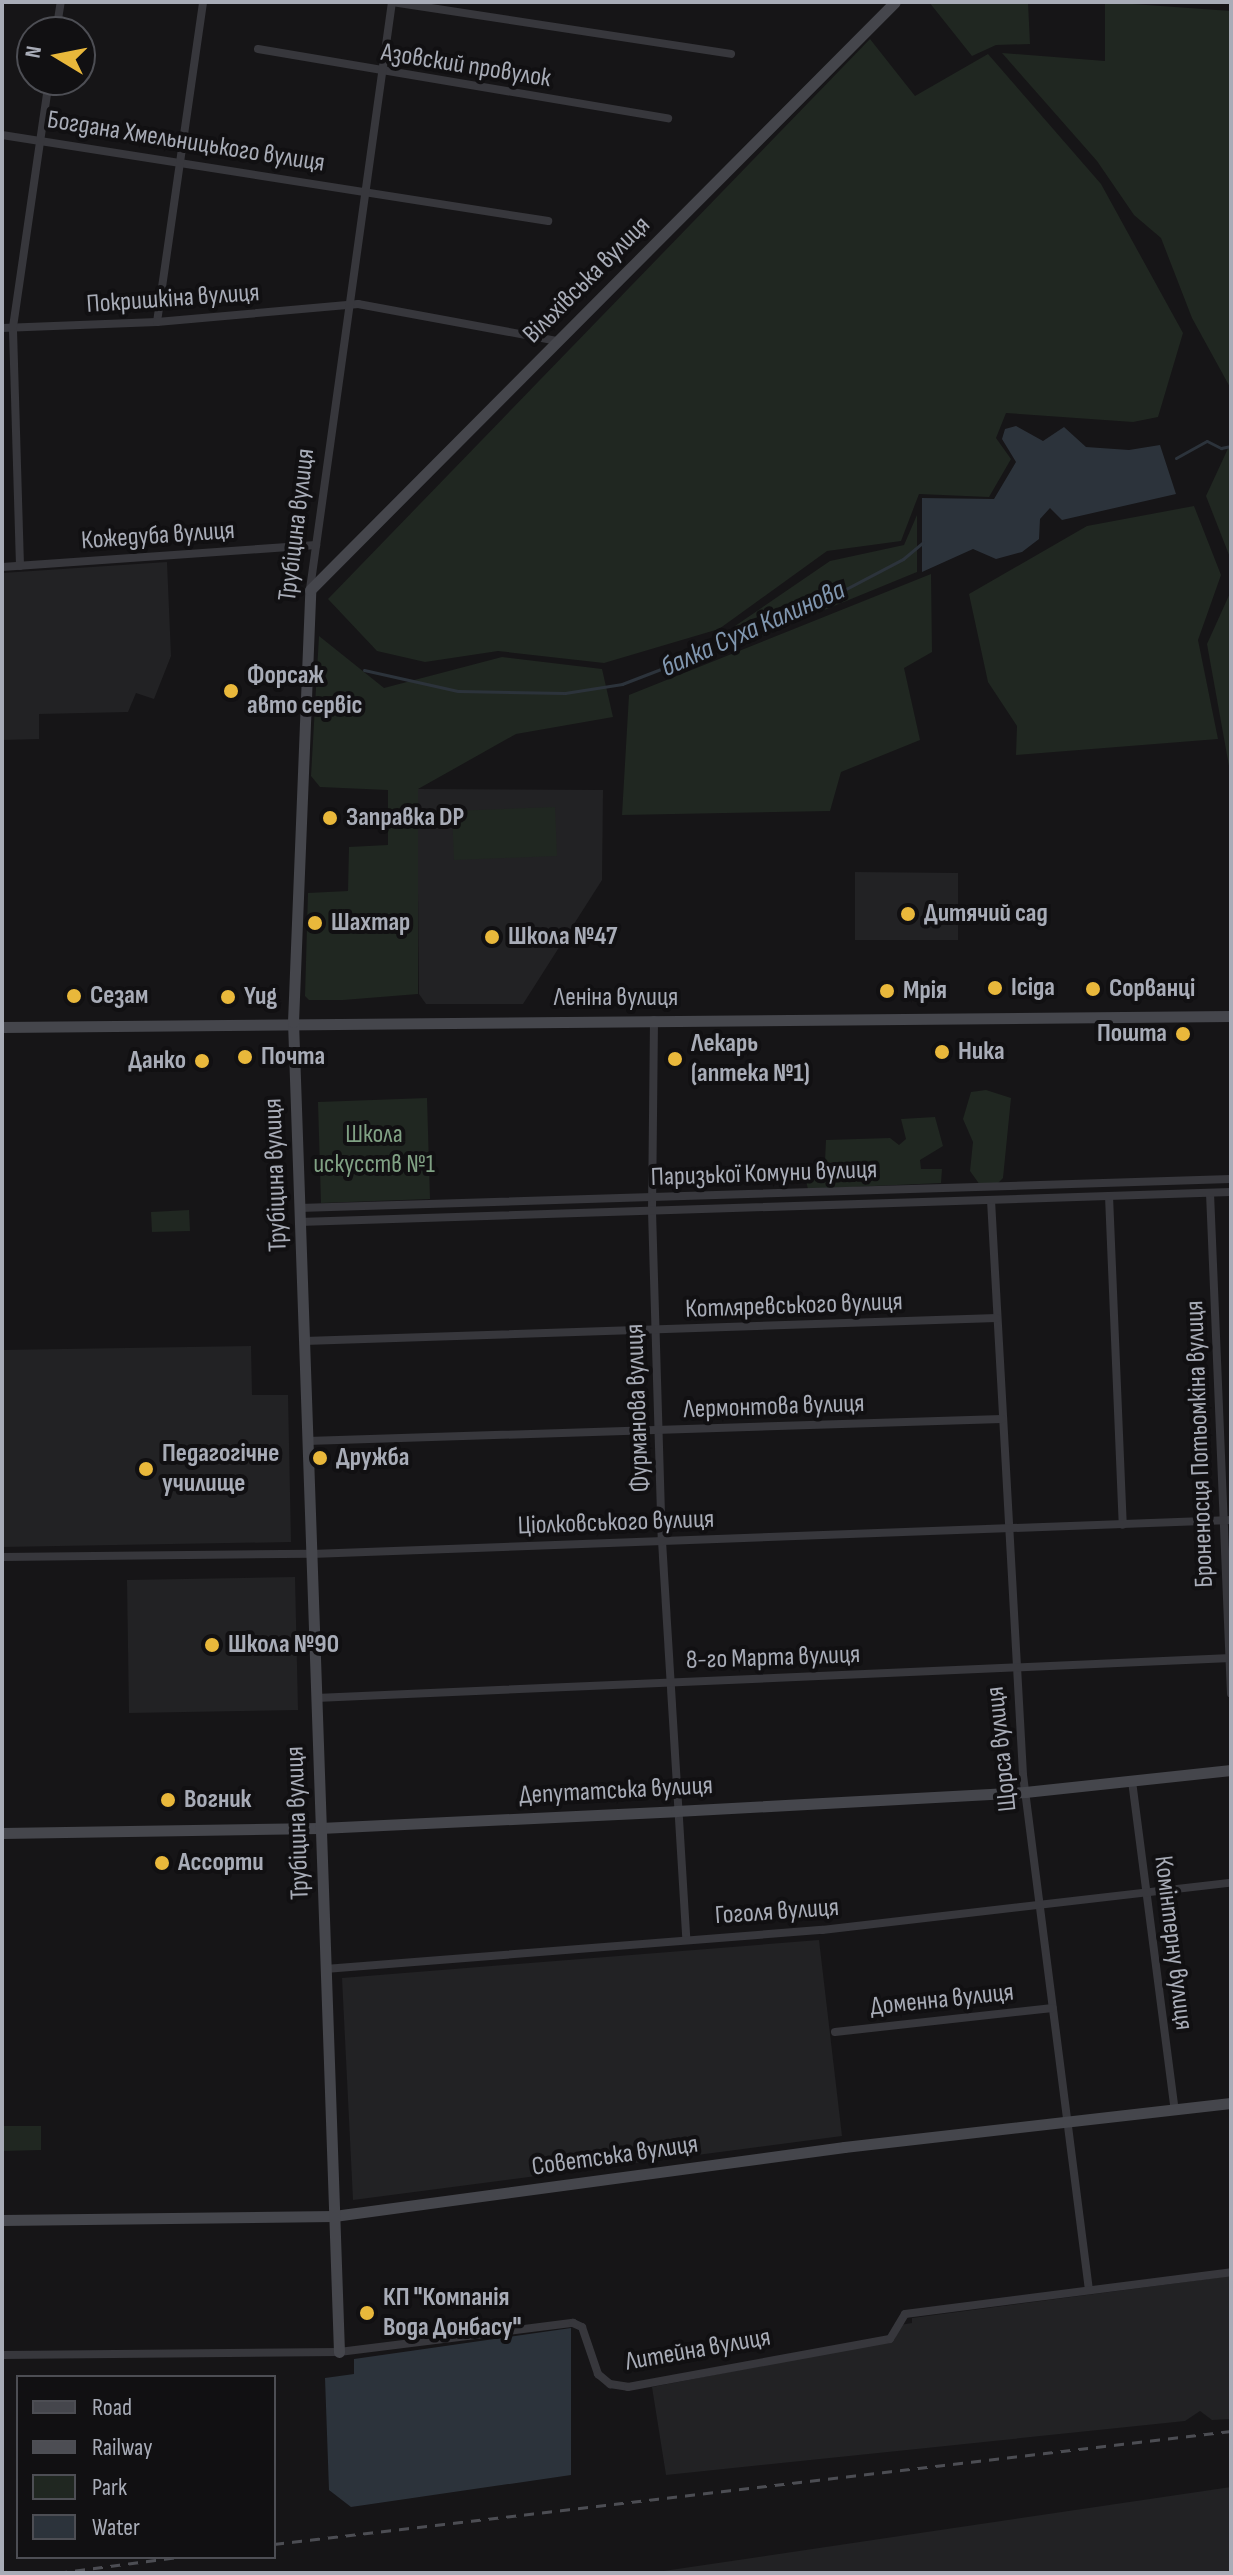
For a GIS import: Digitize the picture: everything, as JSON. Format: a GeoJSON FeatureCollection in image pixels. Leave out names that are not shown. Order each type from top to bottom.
{"type":"FeatureCollection","features":[{"type":"Feature","properties":{"kind":"street"},"geometry":{"type":"LineString","coordinates":[[157,322],[203,2]]}},
{"type":"Feature","properties":{"kind":"street"},"geometry":{"type":"LineString","coordinates":[[392,2],[731,54]]}},
{"type":"Feature","properties":{"kind":"street","name":"Трубіцина вулиця"},"geometry":{"type":"LineString","coordinates":[[339,2352],[293,1022],[310,590],[346,306],[392,2]]}},
{"type":"Feature","properties":{"kind":"street","name":"Вільхівська вулиця"},"geometry":{"type":"LineString","coordinates":[[310,590],[890,4]]}},
{"type":"Feature","properties":{"kind":"street","name":"Азовский провулок"},"geometry":{"type":"LineString","coordinates":[[258,49],[381,74],[668,118]]}},
{"type":"Feature","properties":{"kind":"street"},"geometry":{"type":"LineString","coordinates":[[20,566],[13,327],[46,96]]}},
{"type":"Feature","properties":{"kind":"street","name":"Богдана Хмельницького вулиця"},"geometry":{"type":"LineString","coordinates":[[2,135],[365,189],[548,221]]}},
{"type":"Feature","properties":{"kind":"street","name":"Покришкіна вулиця"},"geometry":{"type":"LineString","coordinates":[[2,328],[157,322],[346,306],[557,341]]}},
{"type":"Feature","properties":{"kind":"street","name":"Кожедуба вулиця"},"geometry":{"type":"LineString","coordinates":[[2,567],[316,545]]}},
{"type":"Feature","properties":{"kind":"street","name":"Леніна вулиця"},"geometry":{"type":"LineString","coordinates":[[2,1027],[1231,1016]]}},
{"type":"Feature","properties":{"kind":"street","name":"Фурманова вулиця"},"geometry":{"type":"LineString","coordinates":[[654,1020],[652,1211],[662,1541],[668,1682],[686,1939]]}},
{"type":"Feature","properties":{"kind":"street","name":"Паризької Комуни вулиця"},"geometry":{"type":"LineString","coordinates":[[299,1208],[1231,1179]]}},
{"type":"Feature","properties":{"kind":"street","name":"Паризької Комуни вулиця"},"geometry":{"type":"LineString","coordinates":[[299,1222],[1231,1192]]}},
{"type":"Feature","properties":{"kind":"street","name":"Броненосця Потьомкіна вулиця"},"geometry":{"type":"LineString","coordinates":[[1210,1193],[1227,1520],[1231,1694]]}},
{"type":"Feature","properties":{"kind":"street"},"geometry":{"type":"LineString","coordinates":[[1109,1196],[1123,1525]]}},
{"type":"Feature","properties":{"kind":"street","name":"Щорса вулиця"},"geometry":{"type":"LineString","coordinates":[[991,1200],[1014,1669],[1025,1792],[1089,2290]]}},
{"type":"Feature","properties":{"kind":"street","name":"Котляревського вулиця"},"geometry":{"type":"LineString","coordinates":[[304,1341],[997,1318]]}},
{"type":"Feature","properties":{"kind":"street","name":"Лермонтова вулиця"},"geometry":{"type":"LineString","coordinates":[[307,1441],[1002,1419]]}},
{"type":"Feature","properties":{"kind":"street","name":"Ціолковського вулиця"},"geometry":{"type":"LineString","coordinates":[[2,1557],[311,1554],[1007,1532],[1227,1520]]}},
{"type":"Feature","properties":{"kind":"street","name":"8-го Марта вулиця"},"geometry":{"type":"LineString","coordinates":[[316,1698],[1230,1658]]}},
{"type":"Feature","properties":{"kind":"street","name":"Депутатська вулиця"},"geometry":{"type":"LineString","coordinates":[[2,1833],[320,1828],[676,1811],[1025,1792],[1231,1770]]}},
{"type":"Feature","properties":{"kind":"street","name":"Комінтерну вулиця"},"geometry":{"type":"LineString","coordinates":[[1132,1781],[1175,2110]]}},
{"type":"Feature","properties":{"kind":"street","name":"Гоголя вулиця"},"geometry":{"type":"LineString","coordinates":[[325,1969],[686,1939],[1231,1883]]}},
{"type":"Feature","properties":{"kind":"street","name":"Доменна вулиця"},"geometry":{"type":"LineString","coordinates":[[835,2032],[1053,2008]]}},
{"type":"Feature","properties":{"kind":"street","name":"Советська вулиця"},"geometry":{"type":"LineString","coordinates":[[2,2220],[334,2216],[840,2148],[1231,2103]]}},
{"type":"Feature","properties":{"kind":"street","name":"Литейна вулиця"},"geometry":{"type":"LineString","coordinates":[[2,2355],[339,2352],[573,2323],[582,2327],[598,2374],[610,2384],[628,2387],[890,2339],[905,2314],[1231,2272]]}},
{"type":"Feature","properties":{"kind":"shaded area"},"geometry":{"type":"Polygon","coordinates":[[[167,562],[171,656],[154,699],[136,693],[128,712],[39,714],[39,739],[2,740],[2,573],[167,562]]]}},
{"type":"Feature","properties":{"kind":"shaded area","name":"Школа №47"},"geometry":{"type":"Polygon","coordinates":[[[417,789],[603,790],[602,880],[523,1004],[426,1004],[419,994],[417,789]]]}},
{"type":"Feature","properties":{"kind":"shaded area"},"geometry":{"type":"Polygon","coordinates":[[[855,872],[958,873],[958,940],[855,940],[855,872]]]}},
{"type":"Feature","properties":{"kind":"shaded area","name":"Педагогічне училище"},"geometry":{"type":"Polygon","coordinates":[[[251,1346],[252,1395],[288,1395],[291,1542],[2,1547],[2,1350],[251,1346]]]}},
{"type":"Feature","properties":{"kind":"shaded area","name":"Школа №90"},"geometry":{"type":"Polygon","coordinates":[[[295,1577],[298,1710],[129,1713],[127,1580],[295,1577]]]}},
{"type":"Feature","properties":{"kind":"shaded area"},"geometry":{"type":"Polygon","coordinates":[[[819,1940],[842,2136],[353,2200],[342,1978],[819,1940]]]}},
{"type":"Feature","properties":{"kind":"shaded area"},"geometry":{"type":"Polygon","coordinates":[[[1231,2276],[1231,2419],[1212,2420],[1200,2411],[1185,2421],[666,2475],[652,2387],[894,2340],[900,2325],[912,2323],[912,2318],[1231,2276]]]}},
{"type":"Feature","properties":{"kind":"shaded area"},"geometry":{"type":"Polygon","coordinates":[[[1231,2487],[1231,2573],[650,2573],[1231,2487]]]}},
{"type":"Feature","properties":{"kind":"green space"},"geometry":{"type":"Polygon","coordinates":[[[929,2],[1028,2],[1030,44],[996,45],[972,56],[929,2]]]}},
{"type":"Feature","properties":{"kind":"green space"},"geometry":{"type":"Polygon","coordinates":[[[1105,2],[1231,11],[1231,389],[1192,318],[1161,238],[1134,215],[1097,161],[1002,53],[1105,61],[1105,2]]]}},
{"type":"Feature","properties":{"kind":"green space"},"geometry":{"type":"Polygon","coordinates":[[[870,39],[915,96],[988,54],[1101,184],[1183,333],[1158,417],[1133,422],[1006,413],[996,438],[1011,459],[989,497],[919,494],[901,541],[827,551],[719,629],[604,663],[498,651],[425,662],[377,651],[328,599],[870,39]]]}},
{"type":"Feature","properties":{"kind":"green space"},"geometry":{"type":"Polygon","coordinates":[[[1231,442],[1231,560],[1206,496],[1231,442]]]}},
{"type":"Feature","properties":{"kind":"green space"},"geometry":{"type":"Polygon","coordinates":[[[1194,506],[1221,575],[1198,640],[1218,739],[1016,755],[1017,726],[988,682],[969,594],[1087,526],[1194,506]]]}},
{"type":"Feature","properties":{"kind":"green space"},"geometry":{"type":"Polygon","coordinates":[[[917,515],[917,572],[739,645],[735,626],[830,561],[904,545],[917,515]]]}},
{"type":"Feature","properties":{"kind":"green space"},"geometry":{"type":"Polygon","coordinates":[[[931,574],[932,652],[904,668],[920,740],[841,772],[830,811],[622,815],[629,695],[931,574]]]}},
{"type":"Feature","properties":{"kind":"green space"},"geometry":{"type":"Polygon","coordinates":[[[1231,591],[1231,777],[1207,644],[1231,591]]]}},
{"type":"Feature","properties":{"kind":"green space"},"geometry":{"type":"Polygon","coordinates":[[[319,636],[384,688],[502,657],[602,669],[613,717],[516,734],[418,789],[418,994],[343,1000],[309,1000],[305,996],[308,893],[348,891],[349,847],[388,845],[388,790],[320,787],[311,776],[319,636]]]}},
{"type":"Feature","properties":{"kind":"green space"},"geometry":{"type":"Polygon","coordinates":[[[555,807],[557,856],[454,860],[452,811],[555,807]]]}},
{"type":"Feature","properties":{"kind":"green space"},"geometry":{"type":"Polygon","coordinates":[[[986,1090],[1011,1098],[1003,1178],[997,1184],[980,1185],[970,1171],[973,1142],[963,1119],[971,1092],[986,1090]]]}},
{"type":"Feature","properties":{"kind":"green space","name":"Школа искусств №1"},"geometry":{"type":"Polygon","coordinates":[[[427,1098],[430,1199],[321,1203],[318,1102],[427,1098]]]}},
{"type":"Feature","properties":{"kind":"green space"},"geometry":{"type":"Polygon","coordinates":[[[935,1117],[943,1146],[920,1160],[921,1169],[942,1169],[941,1183],[808,1189],[806,1181],[825,1161],[826,1140],[890,1138],[899,1145],[906,1139],[901,1119],[935,1117]]]}},
{"type":"Feature","properties":{"kind":"green space"},"geometry":{"type":"Polygon","coordinates":[[[189,1210],[190,1231],[152,1232],[151,1212],[189,1210]]]}},
{"type":"Feature","properties":{"kind":"green space"},"geometry":{"type":"Polygon","coordinates":[[[2,2126],[41,2126],[41,2150],[2,2151],[2,2126]]]}},
{"type":"Feature","properties":{"kind":"water"},"geometry":{"type":"Polygon","coordinates":[[[1016,426],[1043,441],[1064,427],[1086,447],[1129,450],[1160,445],[1176,494],[1062,520],[1050,508],[1040,519],[1039,539],[1022,552],[996,559],[973,549],[922,572],[922,498],[994,499],[1016,462],[1002,439],[1005,429],[1016,426]]]}},
{"type":"Feature","properties":{"kind":"water"},"geometry":{"type":"Polygon","coordinates":[[[571,2328],[571,2475],[351,2507],[329,2490],[325,2378],[354,2374],[354,2359],[571,2328]]]}},
{"type":"Feature","properties":{"kind":"waterway","name":"балка Суха Калинова"},"geometry":{"type":"LineString","coordinates":[[1176,458],[1207,441],[1221,448],[1231,446]]}},
{"type":"Feature","properties":{"kind":"waterway","name":"балка Суха Калинова"},"geometry":{"type":"LineString","coordinates":[[364,670],[458,691],[565,693],[622,684],[785,621],[903,559],[923,542]]}},
{"type":"Feature","properties":{"kind":"railway"},"geometry":{"type":"LineString","coordinates":[[276,2544],[1231,2431]]}},
{"type":"Feature","properties":{"kind":"railway"},"geometry":{"type":"LineString","coordinates":[[57,2573],[163,2559]]}},
{"type":"Feature","properties":{"kind":"place","name":"Форсаж авто сервіс"},"geometry":{"type":"Point","coordinates":[231,691]}},
{"type":"Feature","properties":{"kind":"place","name":"Заправка DP"},"geometry":{"type":"Point","coordinates":[330,818]}},
{"type":"Feature","properties":{"kind":"place","name":"Дитячий сад"},"geometry":{"type":"Point","coordinates":[908,914]}},
{"type":"Feature","properties":{"kind":"place","name":"Шахтар"},"geometry":{"type":"Point","coordinates":[315,923]}},
{"type":"Feature","properties":{"kind":"place","name":"Школа №47"},"geometry":{"type":"Point","coordinates":[492,937]}},
{"type":"Feature","properties":{"kind":"place","name":"Ісіда"},"geometry":{"type":"Point","coordinates":[995,988]}},
{"type":"Feature","properties":{"kind":"place","name":"Сорванці"},"geometry":{"type":"Point","coordinates":[1093,989]}},
{"type":"Feature","properties":{"kind":"place","name":"Мрія"},"geometry":{"type":"Point","coordinates":[887,991]}},
{"type":"Feature","properties":{"kind":"place","name":"Сезам"},"geometry":{"type":"Point","coordinates":[74,996]}},
{"type":"Feature","properties":{"kind":"place","name":"Yug"},"geometry":{"type":"Point","coordinates":[228,997]}},
{"type":"Feature","properties":{"kind":"place","name":"Пошта"},"geometry":{"type":"Point","coordinates":[1183,1034]}},
{"type":"Feature","properties":{"kind":"place","name":"Ника"},"geometry":{"type":"Point","coordinates":[942,1052]}},
{"type":"Feature","properties":{"kind":"place","name":"Почта"},"geometry":{"type":"Point","coordinates":[245,1057]}},
{"type":"Feature","properties":{"kind":"place","name":"Лекарь (аптека №1)"},"geometry":{"type":"Point","coordinates":[675,1059]}},
{"type":"Feature","properties":{"kind":"place","name":"Данко"},"geometry":{"type":"Point","coordinates":[202,1061]}},
{"type":"Feature","properties":{"kind":"place","name":"Дружба"},"geometry":{"type":"Point","coordinates":[320,1458]}},
{"type":"Feature","properties":{"kind":"place","name":"Педагогічне училище"},"geometry":{"type":"Point","coordinates":[146,1469]}},
{"type":"Feature","properties":{"kind":"place","name":"Школа №90"},"geometry":{"type":"Point","coordinates":[212,1645]}},
{"type":"Feature","properties":{"kind":"place","name":"Вогник"},"geometry":{"type":"Point","coordinates":[168,1800]}},
{"type":"Feature","properties":{"kind":"place","name":"Ассорти"},"geometry":{"type":"Point","coordinates":[162,1863]}},
{"type":"Feature","properties":{"kind":"place","name":"КП \"Компанія Вода Донбасу\""},"geometry":{"type":"Point","coordinates":[367,2313]}}]}
